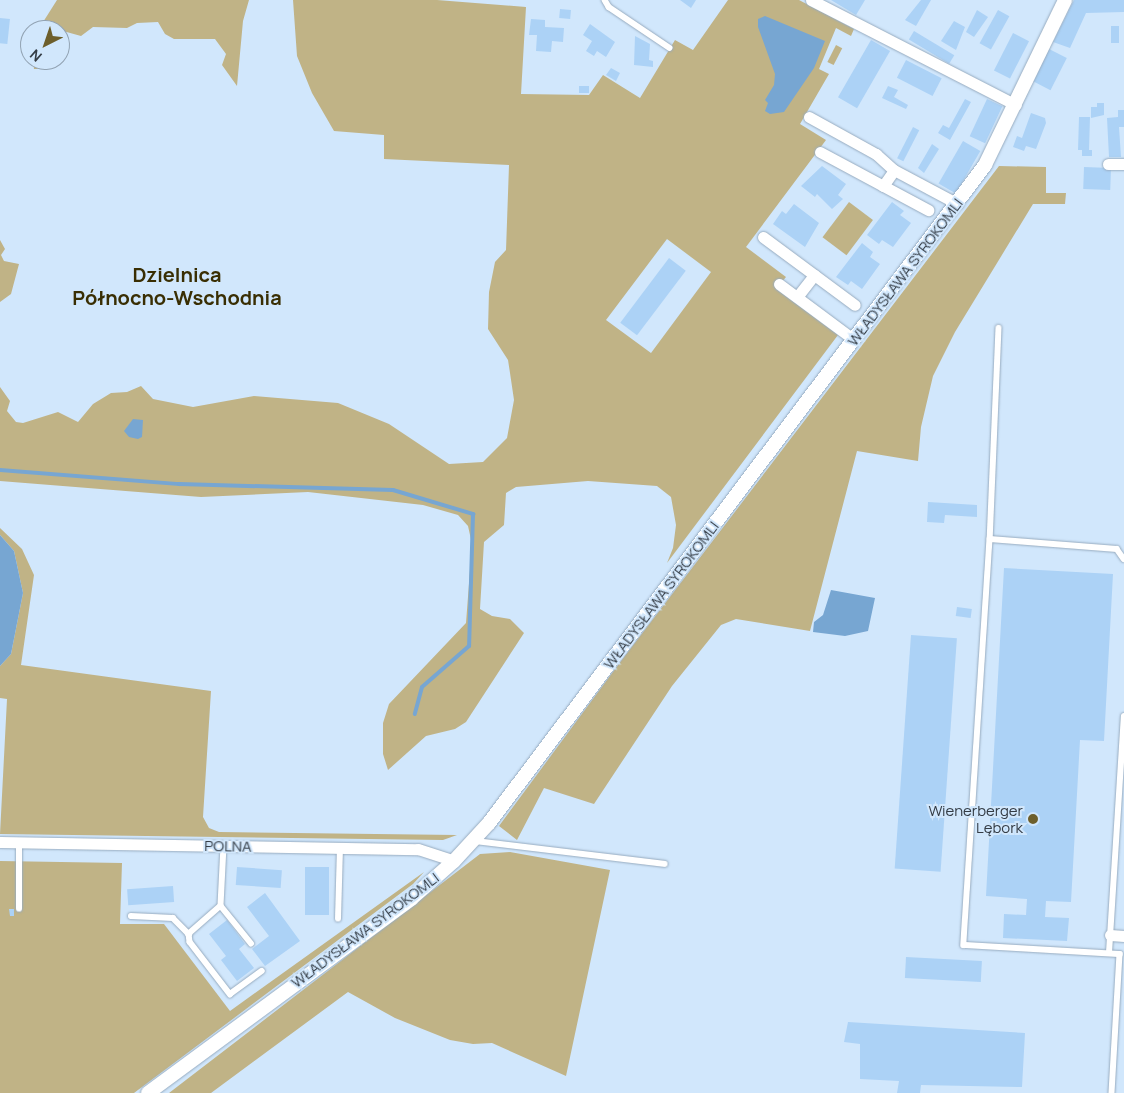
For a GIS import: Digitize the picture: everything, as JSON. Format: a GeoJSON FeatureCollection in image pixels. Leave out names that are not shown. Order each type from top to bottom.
{"type":"FeatureCollection","features":[{"type":"Feature","properties":{"kind":"street"},"geometry":{"type":"LineString","coordinates":[[811,0],[1016,105]]}},
{"type":"Feature","properties":{"kind":"street","name":"WŁADYSŁAWA SYROKOMLI"},"geometry":{"type":"LineString","coordinates":[[148,1093],[411,899],[454,861],[473,840],[853,339],[958,204],[993,151],[1065,0]]}},
{"type":"Feature","properties":{"kind":"street"},"geometry":{"type":"LineString","coordinates":[[809,117],[876,154],[894,170],[958,204]]}},
{"type":"Feature","properties":{"kind":"street"},"geometry":{"type":"LineString","coordinates":[[820,152],[928,210]]}},
{"type":"Feature","properties":{"kind":"street"},"geometry":{"type":"LineString","coordinates":[[1108,164],[1124,164]]}},
{"type":"Feature","properties":{"kind":"street"},"geometry":{"type":"LineString","coordinates":[[883,186],[894,170]]}},
{"type":"Feature","properties":{"kind":"street"},"geometry":{"type":"LineString","coordinates":[[763,237],[855,305]]}},
{"type":"Feature","properties":{"kind":"street"},"geometry":{"type":"LineString","coordinates":[[797,297],[814,274]]}},
{"type":"Feature","properties":{"kind":"street"},"geometry":{"type":"LineString","coordinates":[[779,284],[853,339]]}},
{"type":"Feature","properties":{"kind":"street","name":"POLNA"},"geometry":{"type":"LineString","coordinates":[[0,842],[418,848],[454,861]]}},
{"type":"Feature","properties":{"kind":"street"},"geometry":{"type":"LineString","coordinates":[[1110,935],[1124,936]]}},
{"type":"Feature","properties":{"kind":"lane"},"geometry":{"type":"LineString","coordinates":[[605,0],[610,7],[670,48]]}},
{"type":"Feature","properties":{"kind":"lane"},"geometry":{"type":"LineString","coordinates":[[999,328],[990,539],[964,945],[1120,954],[1112,1093]]}},
{"type":"Feature","properties":{"kind":"lane"},"geometry":{"type":"LineString","coordinates":[[990,539],[1117,550],[1124,559]]}},
{"type":"Feature","properties":{"kind":"lane"},"geometry":{"type":"LineString","coordinates":[[1109,953],[1124,716]]}},
{"type":"Feature","properties":{"kind":"lane"},"geometry":{"type":"LineString","coordinates":[[473,840],[665,864]]}},
{"type":"Feature","properties":{"kind":"lane"},"geometry":{"type":"LineString","coordinates":[[19,843],[19,909]]}},
{"type":"Feature","properties":{"kind":"lane"},"geometry":{"type":"LineString","coordinates":[[224,846],[221,906],[251,943]]}},
{"type":"Feature","properties":{"kind":"lane"},"geometry":{"type":"LineString","coordinates":[[338,919],[340,848]]}},
{"type":"Feature","properties":{"kind":"lane"},"geometry":{"type":"LineString","coordinates":[[189,934],[221,906]]}},
{"type":"Feature","properties":{"kind":"lane"},"geometry":{"type":"LineString","coordinates":[[131,916],[173,918],[189,934],[190,942],[230,994],[262,971]]}},
{"type":"Feature","properties":{"kind":"shaded area"},"geometry":{"type":"Polygon","coordinates":[[[57,0],[249,0],[243,21],[237,86],[222,65],[226,54],[215,39],[174,39],[165,34],[158,22],[137,23],[127,28],[93,27],[81,36],[70,33],[70,20],[44,20],[57,0]]]}},
{"type":"Feature","properties":{"kind":"shaded area"},"geometry":{"type":"Polygon","coordinates":[[[293,0],[437,0],[526,7],[521,94],[589,95],[603,75],[640,98],[675,40],[693,50],[728,0],[799,0],[854,29],[851,36],[836,28],[819,69],[829,74],[800,124],[826,140],[746,247],[786,277],[776,289],[838,335],[667,563],[673,548],[676,525],[671,497],[657,486],[588,481],[516,487],[506,493],[504,525],[484,542],[480,609],[492,616],[510,619],[524,633],[466,722],[455,729],[426,736],[388,770],[383,754],[383,723],[389,704],[466,623],[472,544],[468,526],[458,515],[423,505],[308,492],[201,497],[0,481],[0,387],[10,401],[7,411],[16,422],[23,423],[58,412],[78,422],[93,404],[111,393],[127,392],[141,386],[153,399],[193,407],[254,396],[338,403],[389,424],[449,464],[483,462],[507,438],[514,400],[508,360],[488,329],[489,292],[495,262],[506,250],[509,165],[384,159],[384,135],[334,131],[312,93],[297,56],[293,0]],[[667,239],[606,320],[651,353],[711,272],[667,239]]]}},
{"type":"Feature","properties":{"kind":"shaded area"},"geometry":{"type":"Polygon","coordinates":[[[836,45],[842,48],[834,65],[827,62],[836,45]]]}},
{"type":"Feature","properties":{"kind":"shaded area"},"geometry":{"type":"Polygon","coordinates":[[[999,166],[1046,167],[1046,193],[1066,193],[1065,204],[1033,204],[955,332],[933,376],[921,427],[918,461],[857,451],[810,631],[736,619],[721,625],[672,686],[594,804],[544,788],[517,840],[499,826],[621,661],[999,166]]]}},
{"type":"Feature","properties":{"kind":"shaded area"},"geometry":{"type":"Polygon","coordinates":[[[849,202],[873,220],[846,255],[823,237],[849,202]]]}},
{"type":"Feature","properties":{"kind":"shaded area"},"geometry":{"type":"Polygon","coordinates":[[[0,240],[5,249],[1,255],[4,261],[19,264],[11,294],[0,302],[0,240]]]}},
{"type":"Feature","properties":{"kind":"shaded area"},"geometry":{"type":"Polygon","coordinates":[[[0,528],[22,549],[34,575],[21,665],[211,691],[203,817],[209,828],[219,832],[457,835],[443,840],[0,834],[7,699],[0,698],[0,666],[11,654],[23,593],[14,551],[0,535],[0,528]]]}},
{"type":"Feature","properties":{"kind":"shaded area"},"geometry":{"type":"Polygon","coordinates":[[[510,852],[610,870],[566,1076],[492,1043],[473,1044],[450,1040],[395,1018],[348,992],[211,1093],[169,1093],[480,854],[510,852]]]}},
{"type":"Feature","properties":{"kind":"shaded area"},"geometry":{"type":"Polygon","coordinates":[[[0,861],[122,863],[120,924],[164,924],[230,1011],[424,872],[413,884],[134,1093],[0,1093],[0,861]]]}},
{"type":"Feature","properties":{"kind":"water"},"geometry":{"type":"Polygon","coordinates":[[[765,16],[825,41],[814,68],[784,112],[770,114],[765,111],[768,103],[765,100],[774,85],[775,74],[758,27],[758,19],[765,16]]]}},
{"type":"Feature","properties":{"kind":"water"},"geometry":{"type":"Polygon","coordinates":[[[133,419],[143,420],[142,437],[138,439],[129,437],[124,431],[133,419]]]}},
{"type":"Feature","properties":{"kind":"water"},"geometry":{"type":"Polygon","coordinates":[[[0,535],[14,551],[23,593],[11,654],[0,666],[0,535]]]}},
{"type":"Feature","properties":{"kind":"water"},"geometry":{"type":"Polygon","coordinates":[[[831,590],[875,598],[868,631],[845,636],[813,632],[814,622],[823,615],[831,590]]]}},
{"type":"Feature","properties":{"kind":"building"},"geometry":{"type":"Polygon","coordinates":[[[680,0],[696,0],[691,8],[680,0]]]}},
{"type":"Feature","properties":{"kind":"building"},"geometry":{"type":"Polygon","coordinates":[[[831,0],[865,0],[856,15],[831,0]]]}},
{"type":"Feature","properties":{"kind":"building"},"geometry":{"type":"Polygon","coordinates":[[[921,0],[931,0],[916,26],[905,20],[921,0]]]}},
{"type":"Feature","properties":{"kind":"building"},"geometry":{"type":"Polygon","coordinates":[[[1074,0],[1124,0],[1124,12],[1086,13],[1070,48],[1053,42],[1074,0]]]}},
{"type":"Feature","properties":{"kind":"building"},"geometry":{"type":"Polygon","coordinates":[[[560,9],[571,10],[570,19],[559,18],[560,9]]]}},
{"type":"Feature","properties":{"kind":"building"},"geometry":{"type":"Polygon","coordinates":[[[977,10],[988,17],[974,37],[966,32],[977,10]]]}},
{"type":"Feature","properties":{"kind":"building"},"geometry":{"type":"Polygon","coordinates":[[[998,10],[1009,16],[991,50],[980,43],[998,10]]]}},
{"type":"Feature","properties":{"kind":"building"},"geometry":{"type":"Polygon","coordinates":[[[0,18],[10,19],[7,44],[0,43],[0,18]]]}},
{"type":"Feature","properties":{"kind":"building"},"geometry":{"type":"Polygon","coordinates":[[[531,19],[545,20],[545,27],[564,28],[563,42],[552,41],[551,52],[536,51],[537,35],[529,35],[531,19]]]}},
{"type":"Feature","properties":{"kind":"building"},"geometry":{"type":"Polygon","coordinates":[[[954,21],[965,27],[956,50],[941,41],[954,21]]]}},
{"type":"Feature","properties":{"kind":"building"},"geometry":{"type":"Polygon","coordinates":[[[590,24],[615,42],[606,57],[597,51],[594,56],[586,51],[592,41],[583,35],[590,24]]]}},
{"type":"Feature","properties":{"kind":"building"},"geometry":{"type":"Polygon","coordinates":[[[1111,26],[1119,26],[1119,43],[1111,43],[1111,26]]]}},
{"type":"Feature","properties":{"kind":"building"},"geometry":{"type":"Polygon","coordinates":[[[914,31],[954,55],[949,64],[909,40],[914,31]]]}},
{"type":"Feature","properties":{"kind":"building"},"geometry":{"type":"Polygon","coordinates":[[[1013,33],[1029,41],[1010,79],[994,70],[1013,33]]]}},
{"type":"Feature","properties":{"kind":"building"},"geometry":{"type":"Polygon","coordinates":[[[635,36],[650,44],[649,60],[653,61],[653,67],[634,65],[635,36]]]}},
{"type":"Feature","properties":{"kind":"building"},"geometry":{"type":"Polygon","coordinates":[[[871,40],[890,51],[857,108],[838,97],[871,40]]]}},
{"type":"Feature","properties":{"kind":"building"},"geometry":{"type":"Polygon","coordinates":[[[1049,49],[1067,58],[1050,90],[1033,81],[1049,49]]]}},
{"type":"Feature","properties":{"kind":"building"},"geometry":{"type":"Polygon","coordinates":[[[906,60],[942,78],[933,96],[897,78],[906,60]]]}},
{"type":"Feature","properties":{"kind":"building"},"geometry":{"type":"Polygon","coordinates":[[[611,68],[620,73],[616,81],[606,75],[611,68]]]}},
{"type":"Feature","properties":{"kind":"building"},"geometry":{"type":"Polygon","coordinates":[[[579,86],[589,86],[589,93],[579,93],[579,86]]]}},
{"type":"Feature","properties":{"kind":"building"},"geometry":{"type":"Polygon","coordinates":[[[888,86],[898,90],[894,97],[908,105],[906,109],[882,98],[888,86]]]}},
{"type":"Feature","properties":{"kind":"building"},"geometry":{"type":"Polygon","coordinates":[[[965,99],[971,102],[950,140],[938,133],[943,125],[949,128],[965,99]]]}},
{"type":"Feature","properties":{"kind":"building"},"geometry":{"type":"Polygon","coordinates":[[[987,99],[1002,106],[985,143],[970,136],[987,99]]]}},
{"type":"Feature","properties":{"kind":"building"},"geometry":{"type":"Polygon","coordinates":[[[1097,103],[1104,103],[1104,115],[1091,118],[1091,107],[1097,107],[1097,103]]]}},
{"type":"Feature","properties":{"kind":"building"},"geometry":{"type":"Polygon","coordinates":[[[1118,110],[1124,110],[1124,127],[1119,127],[1121,157],[1109,157],[1107,118],[1118,117],[1118,110]]]}},
{"type":"Feature","properties":{"kind":"building"},"geometry":{"type":"Polygon","coordinates":[[[1031,113],[1045,118],[1046,123],[1036,149],[1026,146],[1024,151],[1013,147],[1017,136],[1022,138],[1031,113]]]}},
{"type":"Feature","properties":{"kind":"building"},"geometry":{"type":"Polygon","coordinates":[[[1079,117],[1090,117],[1089,150],[1092,150],[1092,156],[1082,156],[1082,150],[1078,150],[1079,117]]]}},
{"type":"Feature","properties":{"kind":"building"},"geometry":{"type":"Polygon","coordinates":[[[913,127],[919,130],[903,161],[897,158],[913,127]]]}},
{"type":"Feature","properties":{"kind":"building"},"geometry":{"type":"Polygon","coordinates":[[[963,141],[980,151],[956,193],[938,183],[963,141]]]}},
{"type":"Feature","properties":{"kind":"building"},"geometry":{"type":"Polygon","coordinates":[[[932,144],[939,149],[924,173],[918,168],[932,144]]]}},
{"type":"Feature","properties":{"kind":"building"},"geometry":{"type":"Polygon","coordinates":[[[822,166],[846,184],[838,195],[843,199],[832,209],[817,194],[815,197],[801,186],[822,166]]]}},
{"type":"Feature","properties":{"kind":"building"},"geometry":{"type":"Polygon","coordinates":[[[1084,167],[1111,168],[1110,190],[1083,189],[1084,167]]]}},
{"type":"Feature","properties":{"kind":"building"},"geometry":{"type":"Polygon","coordinates":[[[892,202],[904,211],[900,215],[911,223],[893,247],[882,240],[879,244],[867,235],[892,202]]]}},
{"type":"Feature","properties":{"kind":"building"},"geometry":{"type":"Polygon","coordinates":[[[794,204],[819,223],[805,247],[773,224],[782,211],[786,214],[794,204]]]}},
{"type":"Feature","properties":{"kind":"building"},"geometry":{"type":"Polygon","coordinates":[[[862,243],[873,252],[870,257],[880,264],[862,289],[851,281],[848,285],[836,277],[862,243]]]}},
{"type":"Feature","properties":{"kind":"building"},"geometry":{"type":"Polygon","coordinates":[[[669,258],[686,271],[637,335],[620,323],[669,258]]]}},
{"type":"Feature","properties":{"kind":"building"},"geometry":{"type":"Polygon","coordinates":[[[928,502],[977,505],[977,517],[945,515],[944,523],[927,522],[928,502]]]}},
{"type":"Feature","properties":{"kind":"building","name":"Wienerberger Lębork"},"geometry":{"type":"Polygon","coordinates":[[[1004,568],[1113,574],[1104,741],[1080,740],[1071,902],[1046,901],[1045,917],[1069,918],[1067,941],[1003,938],[1004,914],[1026,915],[1027,899],[986,896],[1004,568]]]}},
{"type":"Feature","properties":{"kind":"building"},"geometry":{"type":"Polygon","coordinates":[[[957,607],[972,609],[971,618],[956,616],[957,607]]]}},
{"type":"Feature","properties":{"kind":"building"},"geometry":{"type":"Polygon","coordinates":[[[911,635],[957,638],[941,872],[895,868],[911,635]]]}},
{"type":"Feature","properties":{"kind":"building"},"geometry":{"type":"Polygon","coordinates":[[[237,867],[282,870],[281,888],[236,885],[237,867]]]}},
{"type":"Feature","properties":{"kind":"building"},"geometry":{"type":"Polygon","coordinates":[[[305,867],[329,867],[329,915],[305,915],[305,867]]]}},
{"type":"Feature","properties":{"kind":"building"},"geometry":{"type":"Polygon","coordinates":[[[173,886],[174,902],[128,905],[127,889],[173,886]]]}},
{"type":"Feature","properties":{"kind":"building"},"geometry":{"type":"Polygon","coordinates":[[[265,893],[300,941],[265,966],[252,949],[269,936],[247,907],[265,893]]]}},
{"type":"Feature","properties":{"kind":"building"},"geometry":{"type":"Polygon","coordinates":[[[9,909],[14,909],[14,916],[10,916],[9,909]]]}},
{"type":"Feature","properties":{"kind":"building"},"geometry":{"type":"Polygon","coordinates":[[[227,920],[245,944],[239,949],[254,968],[237,981],[221,960],[226,956],[209,934],[227,920]]]}},
{"type":"Feature","properties":{"kind":"building"},"geometry":{"type":"Polygon","coordinates":[[[906,957],[982,961],[981,982],[905,978],[906,957]]]}},
{"type":"Feature","properties":{"kind":"building"},"geometry":{"type":"Polygon","coordinates":[[[848,1022],[1025,1033],[1022,1087],[921,1085],[920,1093],[897,1093],[899,1081],[860,1079],[860,1044],[844,1042],[848,1022]]]}},
{"type":"Feature","properties":{"kind":"waterway"},"geometry":{"type":"LineString","coordinates":[[0,470],[179,484],[393,490],[473,514],[469,646],[422,687],[415,714]]}},
{"type":"Feature","properties":{"kind":"place","name":"Wienerberger Lębork"},"geometry":{"type":"Point","coordinates":[1033,819]}},
{"type":"Feature","properties":{"kind":"district","name":"Dzielnica Północno-Wschodnia"},"geometry":{"type":"Point","coordinates":[177,286]}}]}
